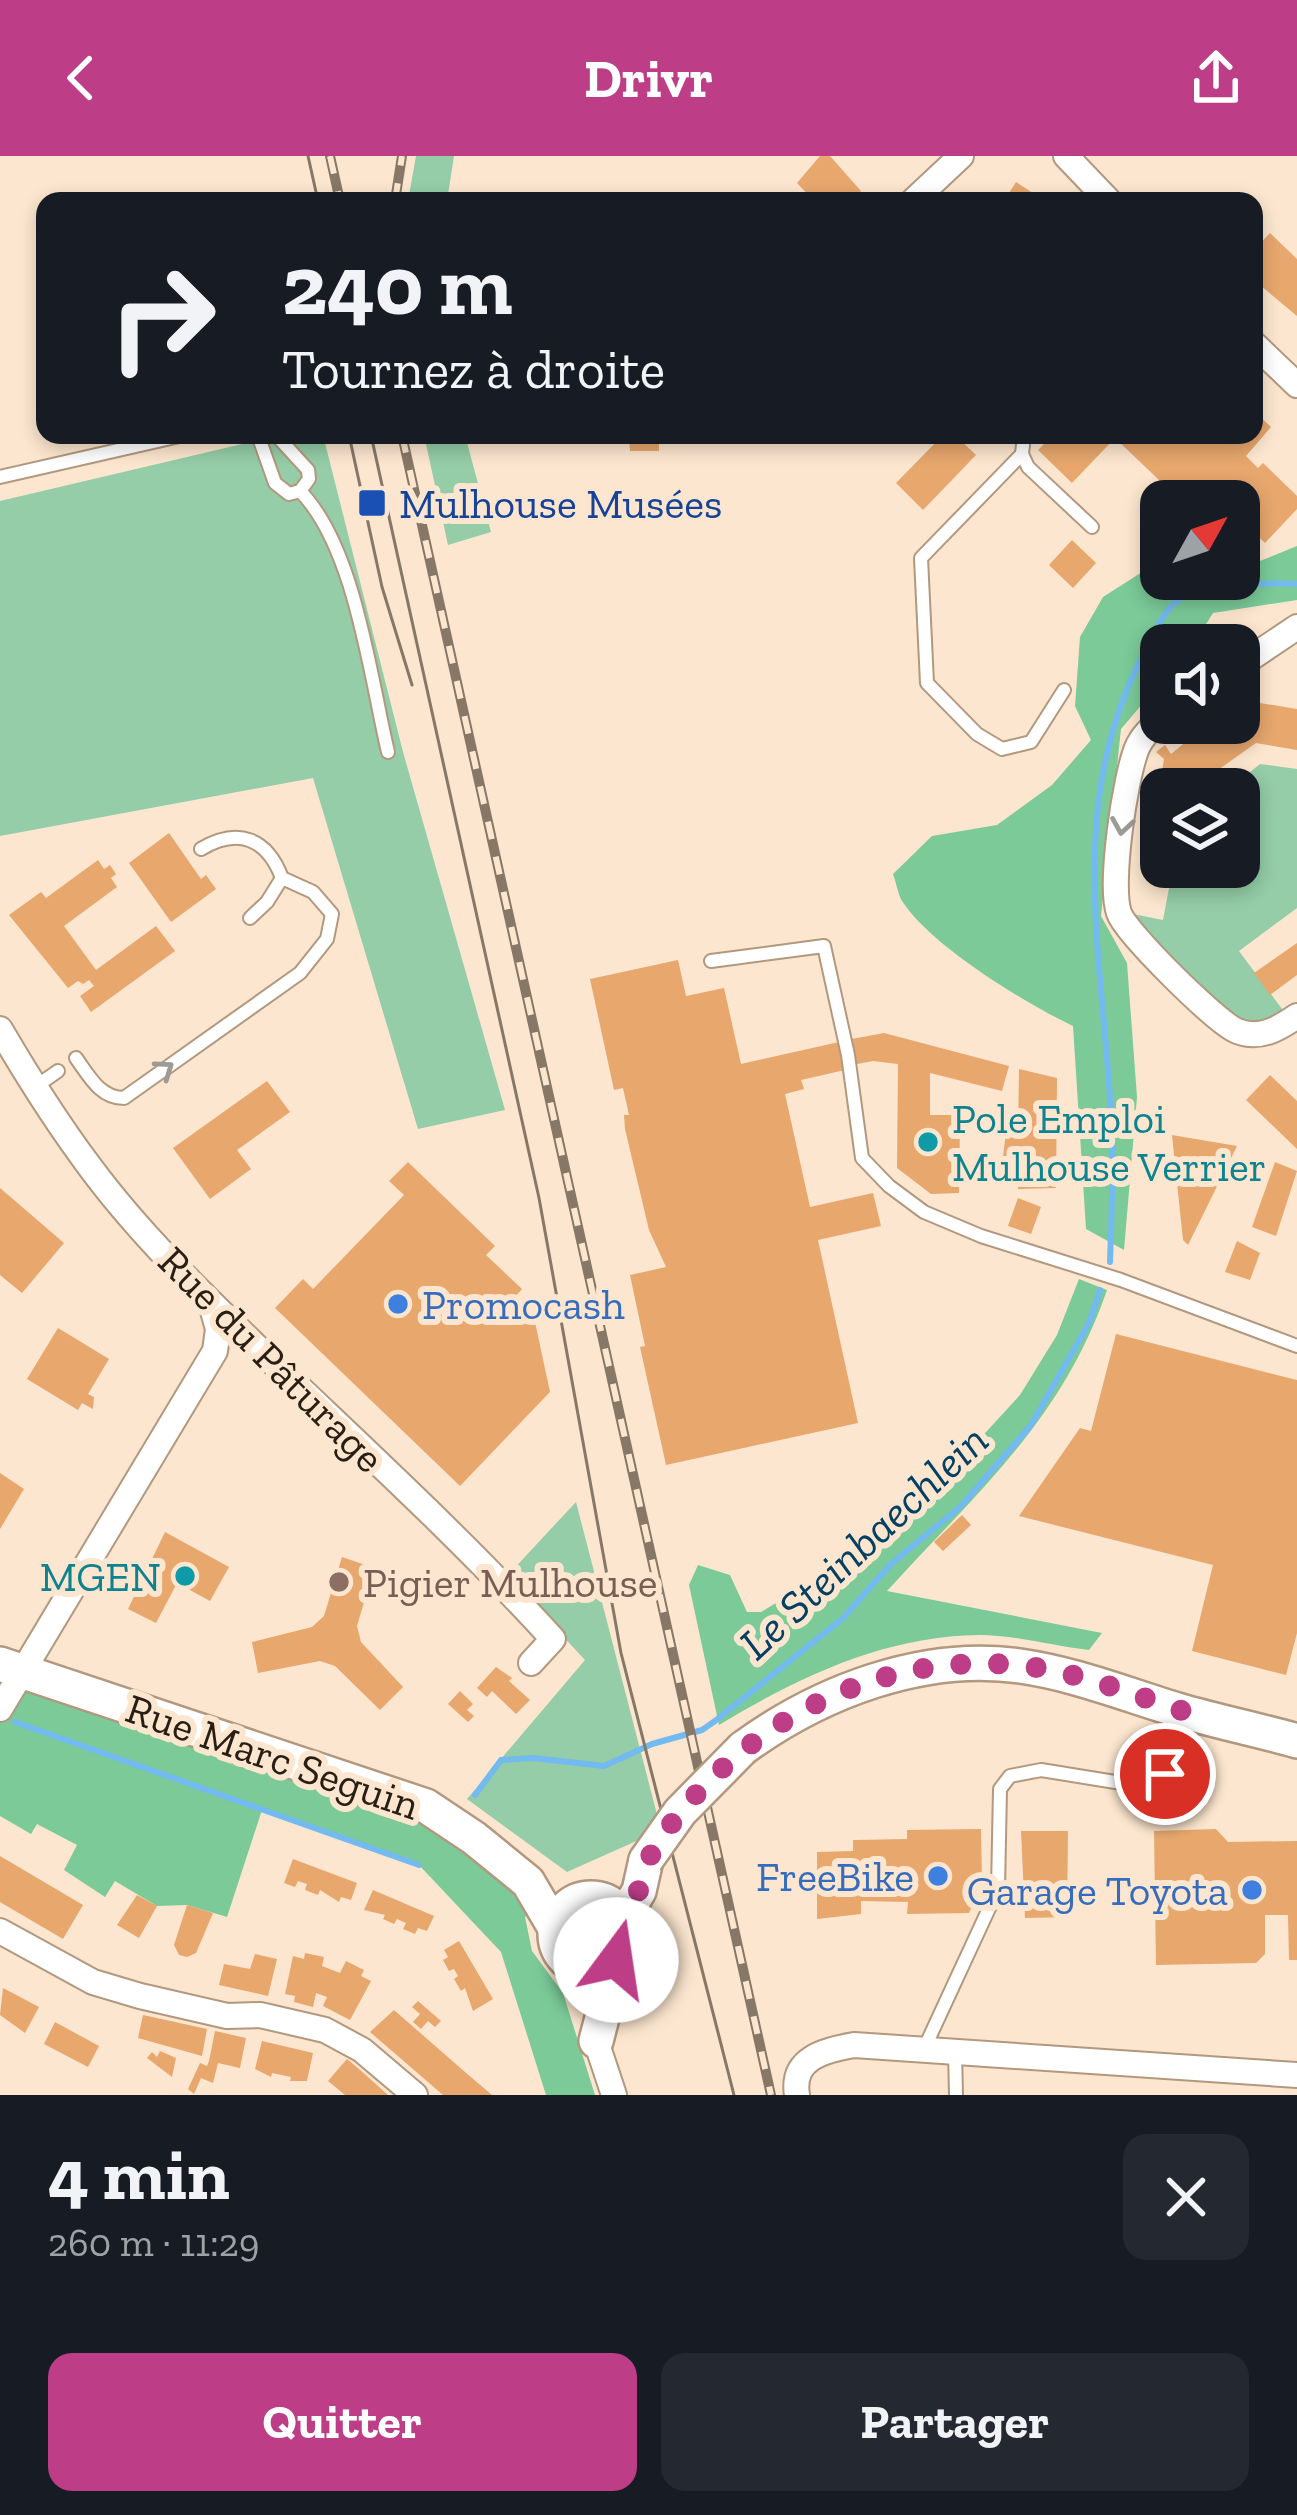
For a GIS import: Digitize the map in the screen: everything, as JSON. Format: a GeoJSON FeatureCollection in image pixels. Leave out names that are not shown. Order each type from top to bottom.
{"type":"FeatureCollection","features":[{"type":"Feature","properties":{"kind":"street"},"geometry":{"type":"LineString","coordinates":[[924,192],[962,156]]}},
{"type":"Feature","properties":{"kind":"street"},"geometry":{"type":"LineString","coordinates":[[1066,156],[1100,192]]}},
{"type":"Feature","properties":{"kind":"street"},"geometry":{"type":"LineString","coordinates":[[1263,353],[1297,385]]}},
{"type":"Feature","properties":{"kind":"street"},"geometry":{"type":"LineString","coordinates":[[1260,652],[1297,627]]}},
{"type":"Feature","properties":{"kind":"street"},"geometry":{"type":"LineString","coordinates":[[1141,744],[1133,761],[1114,885],[1123,922],[1145,948],[1237,1030],[1267,1034],[1297,1016]]}},
{"type":"Feature","properties":{"kind":"street","name":"Rue du Pâturage"},"geometry":{"type":"LineString","coordinates":[[0,1029],[34,1088],[91,1168],[210,1302],[553,1639],[531,1663]]}},
{"type":"Feature","properties":{"kind":"street"},"geometry":{"type":"LineString","coordinates":[[0,1709],[11,1667],[214,1351],[218,1329],[210,1302]]}},
{"type":"Feature","properties":{"kind":"street"},"geometry":{"type":"LineString","coordinates":[[214,1351],[232,1346],[258,1348]]}},
{"type":"Feature","properties":{"kind":"street"},"geometry":{"type":"LineString","coordinates":[[614,2095],[574,1966],[558,1950],[555,1928],[566,1908],[602,1905],[639,1891],[646,1860],[680,1812],[743,1748],[787,1717],[855,1687],[928,1669],[1017,1665],[1083,1678],[1183,1711],[1288,1733]]}},
{"type":"Feature","properties":{"kind":"street","name":"Rue Marc Seguin"},"geometry":{"type":"LineString","coordinates":[[11,1667],[395,1793],[461,1829],[528,1882],[602,1905]]}},
{"type":"Feature","properties":{"kind":"street","name":"Rue Marc Seguin"},"geometry":{"type":"LineString","coordinates":[[528,1882],[555,1928]]}},
{"type":"Feature","properties":{"kind":"street"},"geometry":{"type":"LineString","coordinates":[[596,2042],[616,1960],[627,1940],[602,1905]]}},
{"type":"Feature","properties":{"kind":"street"},"geometry":{"type":"LineString","coordinates":[[0,1931],[93,1982],[227,2017],[260,2015],[346,2038],[415,2095]]}},
{"type":"Feature","properties":{"kind":"street"},"geometry":{"type":"LineString","coordinates":[[574,1966],[596,1970],[616,1960]]}},
{"type":"Feature","properties":{"kind":"street"},"geometry":{"type":"LineString","coordinates":[[797,2095],[795,2085],[806,2061],[822,2050],[854,2045],[1297,2074]]}},
{"type":"Feature","properties":{"kind":"lane"},"geometry":{"type":"LineString","coordinates":[[0,477],[145,444]]}},
{"type":"Feature","properties":{"kind":"lane"},"geometry":{"type":"LineString","coordinates":[[265,444],[275,483],[289,494],[300,491],[310,479],[308,470],[284,444]]}},
{"type":"Feature","properties":{"kind":"lane"},"geometry":{"type":"LineString","coordinates":[[1023,444],[1028,467],[1092,527]]}},
{"type":"Feature","properties":{"kind":"lane"},"geometry":{"type":"LineString","coordinates":[[1022,454],[921,557],[927,683],[977,734],[1002,749],[1031,742],[1064,690]]}},
{"type":"Feature","properties":{"kind":"lane"},"geometry":{"type":"LineString","coordinates":[[300,491],[340,551],[388,752]]}},
{"type":"Feature","properties":{"kind":"lane"},"geometry":{"type":"LineString","coordinates":[[76,1058],[98,1088],[112,1098],[124,1098],[300,973],[327,939],[332,914],[313,892],[282,878],[275,859],[260,842],[229,838],[201,850]]}},
{"type":"Feature","properties":{"kind":"lane"},"geometry":{"type":"LineString","coordinates":[[250,918],[282,878]]}},
{"type":"Feature","properties":{"kind":"lane"},"geometry":{"type":"LineString","coordinates":[[711,961],[824,946],[848,1055],[862,1158],[924,1212],[1297,1346]]}},
{"type":"Feature","properties":{"kind":"lane"},"geometry":{"type":"LineString","coordinates":[[34,1088],[58,1071]]}},
{"type":"Feature","properties":{"kind":"lane"},"geometry":{"type":"LineString","coordinates":[[923,2049],[998,1889],[1000,1789],[1010,1776],[1041,1770],[1146,1787],[1165,1774],[1183,1711]]}},
{"type":"Feature","properties":{"kind":"lane"},"geometry":{"type":"LineString","coordinates":[[955,2052],[956,2095]]}},
{"type":"Feature","properties":{"kind":"green space"},"geometry":{"type":"Polygon","coordinates":[[[416,156],[454,156],[448,192],[410,192],[416,156]]]}},
{"type":"Feature","properties":{"kind":"green space"},"geometry":{"type":"Polygon","coordinates":[[[242,444],[325,444],[403,752],[505,1110],[418,1129],[313,778],[0,836],[0,501],[242,444]]]}},
{"type":"Feature","properties":{"kind":"green space"},"geometry":{"type":"Polygon","coordinates":[[[426,444],[467,444],[491,532],[448,545],[426,444]]]}},
{"type":"Feature","properties":{"kind":"green space"},"geometry":{"type":"Polygon","coordinates":[[[1297,546],[1297,600],[1213,613],[1206,624],[1140,624],[1140,707],[1121,729],[1101,916],[1127,963],[1137,1097],[1124,1250],[1086,1229],[1073,1026],[1005,988],[934,936],[902,901],[893,874],[932,836],[997,825],[1052,785],[1091,740],[1075,706],[1080,637],[1103,597],[1140,573],[1140,600],[1260,600],[1260,561],[1297,546]]]}},
{"type":"Feature","properties":{"kind":"green space"},"geometry":{"type":"Polygon","coordinates":[[[1260,764],[1297,769],[1297,908],[1239,951],[1291,1021],[1247,1033],[1118,911],[1163,920],[1169,888],[1260,888],[1260,768],[1255,768],[1260,764]]]}},
{"type":"Feature","properties":{"kind":"green space"},"geometry":{"type":"Polygon","coordinates":[[[1079,1279],[1107,1290],[1066,1379],[1014,1453],[887,1591],[1102,1633],[1089,1650],[993,1635],[910,1643],[843,1662],[719,1725],[689,1585],[698,1565],[730,1575],[747,1612],[761,1612],[862,1550],[963,1457],[1020,1395],[1057,1335],[1079,1279]]]}},
{"type":"Feature","properties":{"kind":"green space"},"geometry":{"type":"Polygon","coordinates":[[[576,1502],[661,1830],[567,1872],[467,1799],[585,1660],[507,1576],[576,1502]]]}},
{"type":"Feature","properties":{"kind":"green space"},"geometry":{"type":"Polygon","coordinates":[[[0,1664],[396,1793],[539,1900],[525,1917],[532,1951],[563,1993],[595,2095],[546,2095],[501,1952],[419,1865],[262,1810],[227,1917],[187,1905],[157,1906],[115,1881],[105,1897],[64,1870],[77,1845],[37,1824],[31,1834],[0,1816],[0,1664]]]}},
{"type":"Feature","properties":{"kind":"green space"},"geometry":{"type":"Polygon","coordinates":[[[590,1907],[608,1914],[615,1932],[608,1950],[590,1957],[572,1950],[565,1932],[572,1914],[590,1907]]]}},
{"type":"Feature","properties":{"kind":"building"},"geometry":{"type":"Polygon","coordinates":[[[820,156],[830,156],[861,191],[806,192],[797,183],[820,156]]]}},
{"type":"Feature","properties":{"kind":"building"},"geometry":{"type":"Polygon","coordinates":[[[1016,182],[1031,192],[1010,192],[1016,182]]]}},
{"type":"Feature","properties":{"kind":"building"},"geometry":{"type":"Polygon","coordinates":[[[1270,233],[1297,259],[1297,316],[1263,288],[1263,240],[1270,233]]]}},
{"type":"Feature","properties":{"kind":"building"},"geometry":{"type":"Polygon","coordinates":[[[630,444],[659,444],[659,451],[630,451],[630,444]]]}},
{"type":"Feature","properties":{"kind":"building"},"geometry":{"type":"Polygon","coordinates":[[[934,444],[964,444],[976,455],[923,510],[896,483],[934,444]]]}},
{"type":"Feature","properties":{"kind":"building"},"geometry":{"type":"Polygon","coordinates":[[[1044,444],[1109,444],[1072,483],[1038,450],[1044,444]]]}},
{"type":"Feature","properties":{"kind":"building"},"geometry":{"type":"Polygon","coordinates":[[[1121,444],[1256,444],[1246,456],[1258,468],[1263,463],[1297,496],[1297,509],[1265,543],[1260,538],[1260,480],[1159,480],[1121,444]]]}},
{"type":"Feature","properties":{"kind":"building"},"geometry":{"type":"Polygon","coordinates":[[[1072,540],[1096,563],[1073,588],[1049,565],[1072,540]]]}},
{"type":"Feature","properties":{"kind":"building"},"geometry":{"type":"Polygon","coordinates":[[[1260,703],[1297,709],[1297,750],[1260,744],[1260,703]]]}},
{"type":"Feature","properties":{"kind":"building"},"geometry":{"type":"Polygon","coordinates":[[[1183,744],[1255,744],[1221,768],[1162,768],[1164,759],[1156,752],[1165,745],[1171,754],[1183,744]]]}},
{"type":"Feature","properties":{"kind":"building"},"geometry":{"type":"Polygon","coordinates":[[[169,833],[201,879],[206,875],[216,889],[171,922],[129,863],[169,833]]]}},
{"type":"Feature","properties":{"kind":"building"},"geometry":{"type":"Polygon","coordinates":[[[98,860],[104,869],[110,865],[117,887],[64,926],[96,970],[156,926],[175,951],[91,1012],[80,996],[94,986],[89,980],[68,988],[9,915],[41,892],[46,898],[98,860]]]}},
{"type":"Feature","properties":{"kind":"building"},"geometry":{"type":"Polygon","coordinates":[[[1297,943],[1297,975],[1270,995],[1254,973],[1297,943]]]}},
{"type":"Feature","properties":{"kind":"building"},"geometry":{"type":"Polygon","coordinates":[[[678,960],[686,996],[724,988],[741,1064],[839,1042],[845,1070],[801,1080],[804,1089],[785,1094],[810,1207],[873,1193],[881,1226],[818,1240],[858,1423],[666,1465],[630,1275],[666,1267],[649,1230],[625,1129],[624,1115],[629,1115],[623,1088],[614,1090],[590,979],[678,960]]]}},
{"type":"Feature","properties":{"kind":"building"},"geometry":{"type":"Polygon","coordinates":[[[884,1033],[1009,1066],[1002,1091],[930,1073],[930,1115],[960,1115],[959,1193],[931,1194],[897,1168],[898,1064],[857,1064],[852,1039],[884,1033]]]}},
{"type":"Feature","properties":{"kind":"building"},"geometry":{"type":"Polygon","coordinates":[[[1019,1069],[1057,1078],[1056,1188],[1018,1189],[1018,1165],[1006,1165],[1003,1157],[1006,1132],[1018,1132],[1019,1069]]]}},
{"type":"Feature","properties":{"kind":"building"},"geometry":{"type":"Polygon","coordinates":[[[1270,1075],[1297,1101],[1297,1149],[1246,1100],[1270,1075]]]}},
{"type":"Feature","properties":{"kind":"building"},"geometry":{"type":"Polygon","coordinates":[[[267,1081],[290,1112],[237,1150],[251,1169],[210,1199],[173,1148],[267,1081]]]}},
{"type":"Feature","properties":{"kind":"building"},"geometry":{"type":"Polygon","coordinates":[[[1172,1135],[1237,1146],[1188,1245],[1183,1240],[1172,1135]]]}},
{"type":"Feature","properties":{"kind":"building","name":"Promocash"},"geometry":{"type":"Polygon","coordinates":[[[408,1162],[495,1246],[486,1255],[522,1289],[512,1300],[535,1322],[550,1392],[460,1486],[275,1308],[303,1279],[313,1289],[404,1195],[389,1181],[408,1162]]]}},
{"type":"Feature","properties":{"kind":"building"},"geometry":{"type":"Polygon","coordinates":[[[1275,1162],[1297,1171],[1276,1236],[1252,1227],[1275,1162]]]}},
{"type":"Feature","properties":{"kind":"building"},"geometry":{"type":"Polygon","coordinates":[[[0,1188],[64,1243],[22,1293],[0,1275],[0,1188]]]}},
{"type":"Feature","properties":{"kind":"building"},"geometry":{"type":"Polygon","coordinates":[[[1018,1198],[1041,1207],[1031,1234],[1008,1226],[1018,1198]]]}},
{"type":"Feature","properties":{"kind":"building"},"geometry":{"type":"Polygon","coordinates":[[[1237,1241],[1260,1253],[1250,1280],[1225,1272],[1237,1241]]]}},
{"type":"Feature","properties":{"kind":"building"},"geometry":{"type":"Polygon","coordinates":[[[58,1328],[109,1359],[88,1394],[94,1397],[93,1409],[82,1403],[78,1410],[27,1379],[58,1328]]]}},
{"type":"Feature","properties":{"kind":"building"},"geometry":{"type":"Polygon","coordinates":[[[1116,1334],[1297,1380],[1297,1633],[1286,1675],[1192,1651],[1213,1565],[1019,1516],[1080,1428],[1091,1431],[1116,1334]]]}},
{"type":"Feature","properties":{"kind":"building"},"geometry":{"type":"Polygon","coordinates":[[[0,1473],[24,1489],[0,1529],[0,1473]]]}},
{"type":"Feature","properties":{"kind":"building"},"geometry":{"type":"Polygon","coordinates":[[[962,1515],[971,1525],[943,1551],[934,1542],[962,1515]]]}},
{"type":"Feature","properties":{"kind":"building","name":"MGEN"},"geometry":{"type":"Polygon","coordinates":[[[165,1532],[229,1567],[210,1601],[177,1583],[156,1623],[128,1609],[165,1532]]]}},
{"type":"Feature","properties":{"kind":"building"},"geometry":{"type":"Polygon","coordinates":[[[342,1557],[374,1568],[357,1626],[361,1642],[403,1687],[380,1710],[335,1666],[320,1661],[258,1673],[252,1642],[312,1627],[324,1616],[342,1557]]]}},
{"type":"Feature","properties":{"kind":"building"},"geometry":{"type":"Polygon","coordinates":[[[496,1667],[530,1700],[516,1714],[492,1691],[487,1697],[477,1688],[496,1667]]]}},
{"type":"Feature","properties":{"kind":"building"},"geometry":{"type":"Polygon","coordinates":[[[460,1691],[473,1704],[467,1710],[474,1716],[468,1722],[448,1704],[460,1691]]]}},
{"type":"Feature","properties":{"kind":"building"},"geometry":{"type":"Polygon","coordinates":[[[981,1829],[982,1885],[969,1913],[907,1914],[908,1902],[861,1901],[861,1914],[817,1919],[817,1852],[853,1851],[853,1840],[907,1839],[907,1830],[981,1829]]]}},
{"type":"Feature","properties":{"kind":"building"},"geometry":{"type":"Polygon","coordinates":[[[1216,1829],[1228,1842],[1297,1841],[1297,1960],[1289,1960],[1288,1915],[1265,1915],[1265,1954],[1256,1963],[1156,1965],[1154,1831],[1216,1829]]]}},
{"type":"Feature","properties":{"kind":"building"},"geometry":{"type":"Polygon","coordinates":[[[1021,1831],[1068,1831],[1067,1917],[1025,1918],[1021,1831]]]}},
{"type":"Feature","properties":{"kind":"building"},"geometry":{"type":"Polygon","coordinates":[[[0,1856],[83,1905],[63,1939],[0,1902],[0,1856]]]}},
{"type":"Feature","properties":{"kind":"building"},"geometry":{"type":"Polygon","coordinates":[[[293,1859],[357,1883],[351,1900],[341,1897],[339,1902],[320,1890],[318,1895],[298,1881],[295,1887],[284,1883],[293,1859]]]}},
{"type":"Feature","properties":{"kind":"building"},"geometry":{"type":"Polygon","coordinates":[[[373,1890],[434,1916],[427,1931],[418,1928],[415,1934],[403,1929],[406,1923],[397,1919],[394,1924],[383,1919],[385,1915],[364,1910],[373,1890]]]}},
{"type":"Feature","properties":{"kind":"building"},"geometry":{"type":"Polygon","coordinates":[[[137,1895],[157,1906],[139,1938],[117,1925],[137,1895]]]}},
{"type":"Feature","properties":{"kind":"building"},"geometry":{"type":"Polygon","coordinates":[[[187,1905],[213,1913],[196,1953],[187,1957],[179,1955],[174,1945],[187,1905]]]}},
{"type":"Feature","properties":{"kind":"building"},"geometry":{"type":"Polygon","coordinates":[[[459,1941],[493,1999],[473,2011],[465,1988],[461,1991],[454,1979],[458,1976],[454,1969],[449,1971],[443,1960],[448,1957],[444,1950],[459,1941]]]}},
{"type":"Feature","properties":{"kind":"building"},"geometry":{"type":"Polygon","coordinates":[[[305,1953],[324,1957],[322,1966],[340,1973],[346,1961],[364,1970],[361,1976],[371,1981],[350,2020],[323,2006],[327,1997],[316,1993],[313,2007],[285,1994],[293,1956],[304,1959],[305,1953]]]}},
{"type":"Feature","properties":{"kind":"building"},"geometry":{"type":"Polygon","coordinates":[[[255,1954],[277,1959],[268,1996],[219,1985],[224,1964],[250,1969],[255,1954]]]}},
{"type":"Feature","properties":{"kind":"building"},"geometry":{"type":"Polygon","coordinates":[[[3,1988],[39,2007],[25,2033],[0,2015],[3,1988]]]}},
{"type":"Feature","properties":{"kind":"building"},"geometry":{"type":"Polygon","coordinates":[[[418,2001],[441,2021],[435,2027],[428,2021],[421,2029],[413,2022],[420,2014],[412,2007],[418,2001]]]}},
{"type":"Feature","properties":{"kind":"building"},"geometry":{"type":"Polygon","coordinates":[[[394,2010],[492,2095],[443,2095],[370,2032],[394,2010]]]}},
{"type":"Feature","properties":{"kind":"building"},"geometry":{"type":"Polygon","coordinates":[[[143,2015],[207,2029],[202,2056],[138,2038],[143,2015]]]}},
{"type":"Feature","properties":{"kind":"building"},"geometry":{"type":"Polygon","coordinates":[[[55,2022],[99,2046],[88,2067],[44,2044],[55,2022]]]}},
{"type":"Feature","properties":{"kind":"building"},"geometry":{"type":"Polygon","coordinates":[[[215,2031],[246,2038],[240,2068],[218,2063],[213,2083],[201,2078],[194,2094],[188,2089],[200,2063],[207,2066],[215,2031]]]}},
{"type":"Feature","properties":{"kind":"building"},"geometry":{"type":"Polygon","coordinates":[[[262,2041],[313,2053],[307,2081],[290,2081],[291,2077],[272,2073],[271,2077],[255,2069],[262,2041]]]}},
{"type":"Feature","properties":{"kind":"building"},"geometry":{"type":"Polygon","coordinates":[[[160,2051],[176,2058],[172,2077],[147,2058],[152,2052],[157,2057],[160,2051]]]}},
{"type":"Feature","properties":{"kind":"building"},"geometry":{"type":"Polygon","coordinates":[[[347,2059],[388,2095],[345,2095],[328,2081],[347,2059]]]}},
{"type":"Feature","properties":{"kind":"waterway","name":"Le Steinbaechlein"},"geometry":{"type":"LineString","coordinates":[[1110,1262],[1111,1118],[1094,871],[1105,761],[1121,706],[1155,630],[1174,603],[1219,588],[1297,584]]}},
{"type":"Feature","properties":{"kind":"waterway","name":"Le Steinbaechlein"},"geometry":{"type":"LineString","coordinates":[[475,1795],[501,1760],[533,1758],[604,1766],[652,1744],[702,1730],[842,1619],[890,1565],[961,1506],[1031,1425],[1089,1323],[1100,1290]]}},
{"type":"Feature","properties":{"kind":"waterway","name":"Le Steinbaechlein"},"geometry":{"type":"LineString","coordinates":[[15,1722],[419,1865]]}},
{"type":"Feature","properties":{"kind":"tram line"},"geometry":{"type":"LineString","coordinates":[[308,156],[316,192]]}},
{"type":"Feature","properties":{"kind":"tram line"},"geometry":{"type":"LineString","coordinates":[[351,444],[382,587],[412,685]]}},
{"type":"Feature","properties":{"kind":"tram line"},"geometry":{"type":"LineString","coordinates":[[373,444],[539,1198],[621,1653],[734,2095]]}},
{"type":"Feature","properties":{"kind":"railway"},"geometry":{"type":"LineString","coordinates":[[330,156],[338,192]]}},
{"type":"Feature","properties":{"kind":"railway"},"geometry":{"type":"LineString","coordinates":[[396,192],[402,156]]}},
{"type":"Feature","properties":{"kind":"railway"},"geometry":{"type":"LineString","coordinates":[[404,444],[771,2095]]}},
{"type":"Feature","properties":{"kind":"place","name":"Mulhouse Musées"},"geometry":{"type":"Point","coordinates":[372,503]}},
{"type":"Feature","properties":{"kind":"place","name":"Pole Emploi Mulhouse Verrier"},"geometry":{"type":"Point","coordinates":[928,1142]}},
{"type":"Feature","properties":{"kind":"place","name":"Promocash"},"geometry":{"type":"Point","coordinates":[398,1304]}},
{"type":"Feature","properties":{"kind":"place","name":"MGEN"},"geometry":{"type":"Point","coordinates":[185,1576]}},
{"type":"Feature","properties":{"kind":"place","name":"Pigier Mulhouse"},"geometry":{"type":"Point","coordinates":[339,1582]}},
{"type":"Feature","properties":{"kind":"place","name":"FreeBike"},"geometry":{"type":"Point","coordinates":[938,1876]}},
{"type":"Feature","properties":{"kind":"place","name":"Garage Toyota"},"geometry":{"type":"Point","coordinates":[1252,1890]}},
{"type":"Feature","properties":{"kind":"route"},"geometry":{"type":"LineString","coordinates":[[616,1960],[627,1940],[623,1918],[639,1891],[646,1860],[680,1812],[752,1742],[787,1717],[855,1687],[928,1669],[970,1665],[1017,1665],[1083,1678],[1183,1711],[1165,1774]]}}]}
